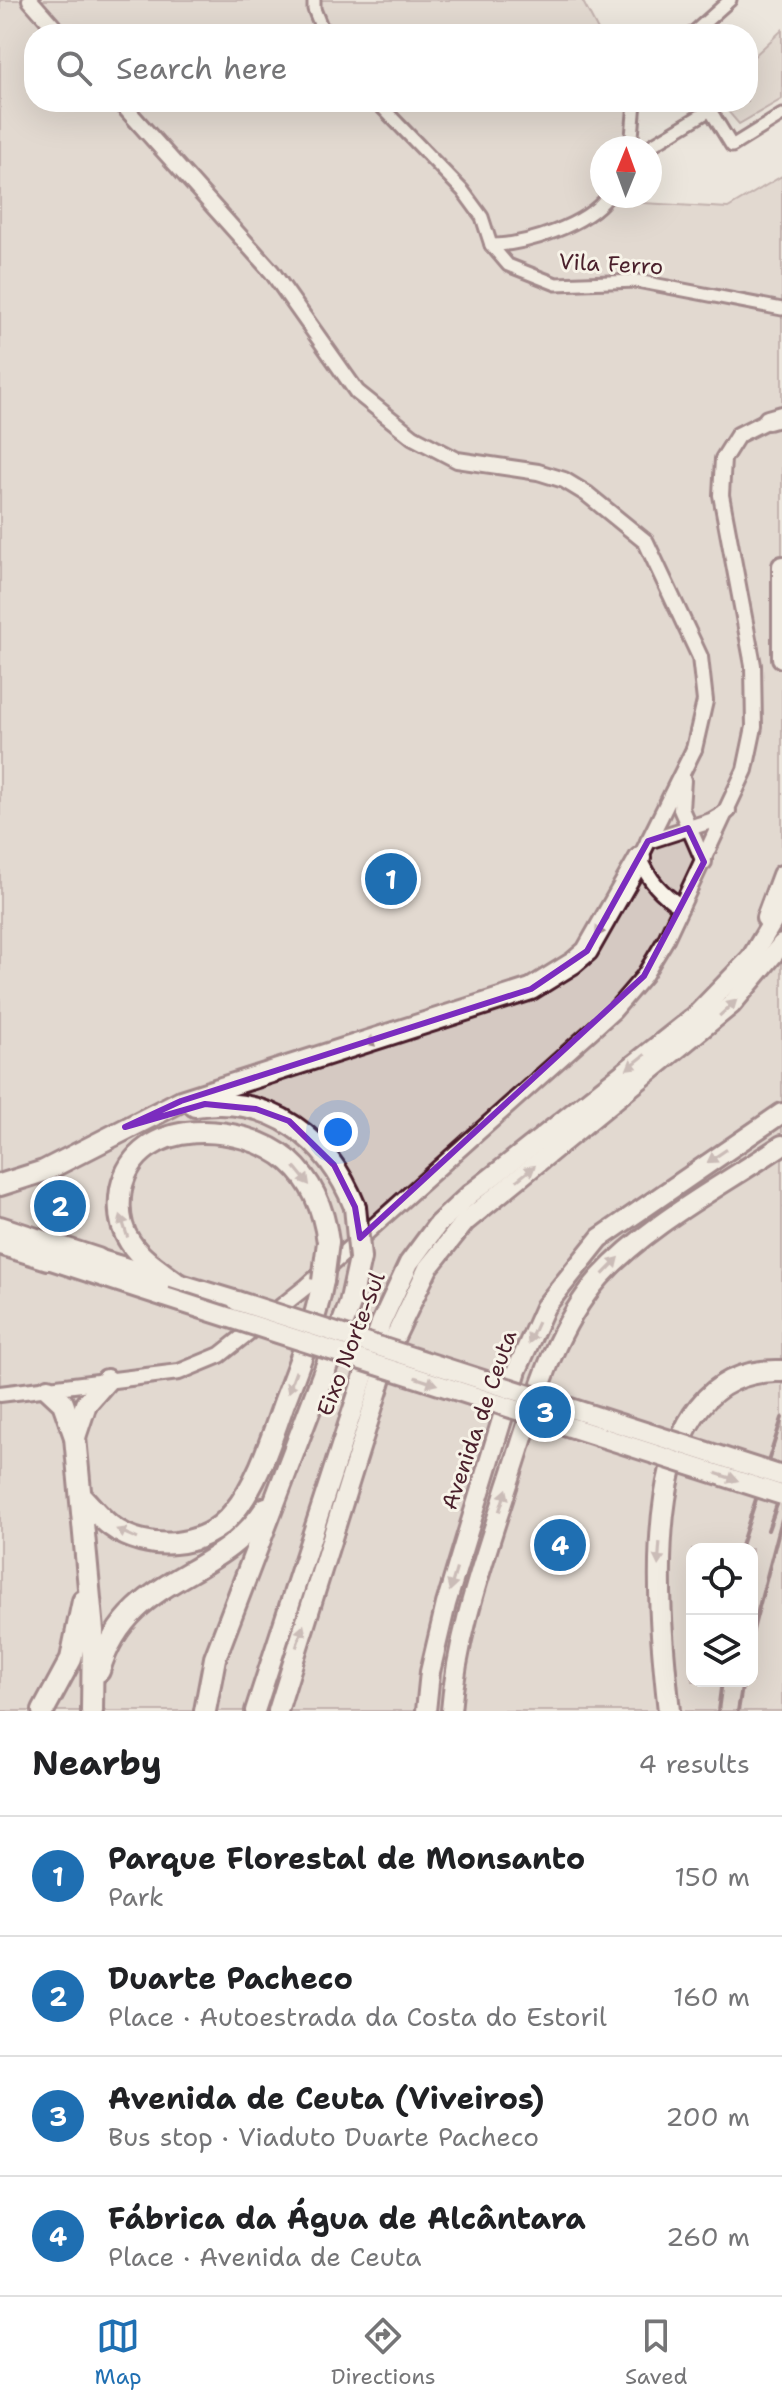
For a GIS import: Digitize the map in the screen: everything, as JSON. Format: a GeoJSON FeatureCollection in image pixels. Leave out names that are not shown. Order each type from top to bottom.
{"type":"FeatureCollection","features":[{"type":"Feature","properties":{"kind":"highway"},"geometry":{"type":"LineString","coordinates":[[782,566],[782,658]]}},
{"type":"Feature","properties":{"kind":"highway"},"geometry":{"type":"LineString","coordinates":[[0,1185],[44,1171],[181,1101],[531,989],[587,951],[644,850]]}},
{"type":"Feature","properties":{"kind":"highway"},"geometry":{"type":"LineString","coordinates":[[746,978],[782,875]]}},
{"type":"Feature","properties":{"kind":"highway","name":"Eixo Norte-Sul"},"geometry":{"type":"LineString","coordinates":[[278,1711],[397,1333],[428,1268],[465,1222],[707,1027],[746,978],[782,906]]}},
{"type":"Feature","properties":{"kind":"highway","name":"Eixo Norte-Sul"},"geometry":{"type":"LineString","coordinates":[[255,1711],[350,1411],[381,1323],[409,1263],[438,1224],[469,1195],[746,978],[782,944]]}},
{"type":"Feature","properties":{"kind":"highway"},"geometry":{"type":"LineString","coordinates":[[746,978],[782,958]]}},
{"type":"Feature","properties":{"kind":"highway"},"geometry":{"type":"LineString","coordinates":[[125,1127],[205,1104],[239,1106],[273,1113],[312,1138],[334,1165],[355,1207],[360,1258],[350,1304],[215,1658],[205,1711]]}},
{"type":"Feature","properties":{"kind":"highway","name":"Avenida de Ceuta"},"geometry":{"type":"LineString","coordinates":[[426,1711],[430,1672],[446,1604],[517,1370],[545,1307],[579,1260],[627,1216],[782,1113]]}},
{"type":"Feature","properties":{"kind":"highway"},"geometry":{"type":"LineString","coordinates":[[81,1496],[111,1526],[146,1542],[188,1541],[219,1526],[241,1502],[259,1467],[307,1340],[323,1281],[328,1242],[322,1214],[309,1184],[274,1151],[241,1135],[222,1131],[169,1138],[152,1145],[129,1168],[123,1183],[119,1212],[125,1233],[136,1251],[178,1289]]}},
{"type":"Feature","properties":{"kind":"highway"},"geometry":{"type":"LineString","coordinates":[[451,1711],[468,1611],[545,1371],[564,1330],[598,1280],[644,1238],[782,1145]]}},
{"type":"Feature","properties":{"kind":"highway"},"geometry":{"type":"LineString","coordinates":[[627,1216],[644,1238]]}},
{"type":"Feature","properties":{"kind":"highway"},"geometry":{"type":"LineString","coordinates":[[0,1227],[782,1495]]}},
{"type":"Feature","properties":{"kind":"highway"},"geometry":{"type":"LineString","coordinates":[[0,1246],[178,1289],[782,1476]]}},
{"type":"Feature","properties":{"kind":"highway"},"geometry":{"type":"LineString","coordinates":[[669,1711],[658,1570],[670,1476],[685,1431],[699,1408],[727,1384],[753,1373],[782,1371]]}},
{"type":"Feature","properties":{"kind":"highway"},"geometry":{"type":"LineString","coordinates":[[75,1437],[86,1404],[107,1380]]}},
{"type":"Feature","properties":{"kind":"highway"},"geometry":{"type":"LineString","coordinates":[[48,1389],[63,1403],[75,1437],[93,1631],[92,1703]]}},
{"type":"Feature","properties":{"kind":"highway"},"geometry":{"type":"LineString","coordinates":[[92,1703],[108,1647],[127,1616],[155,1591],[239,1541],[258,1520],[282,1483]]}},
{"type":"Feature","properties":{"kind":"highway"},"geometry":{"type":"LineString","coordinates":[[43,1711],[61,1681],[77,1639],[87,1566]]}},
{"type":"Feature","properties":{"kind":"main road"},"geometry":{"type":"LineString","coordinates":[[30,0],[51,24]]}},
{"type":"Feature","properties":{"kind":"main road"},"geometry":{"type":"LineString","coordinates":[[129,112],[272,272],[357,392],[413,437],[457,460],[538,472],[564,480],[587,494],[646,542],[700,657],[705,701],[680,796],[688,828],[704,862]]}},
{"type":"Feature","properties":{"kind":"main road"},"geometry":{"type":"LineString","coordinates":[[0,1394],[179,1372],[220,1355],[307,1286],[614,1011],[644,976],[704,862],[745,770],[754,727],[753,665],[721,495],[723,459],[738,435],[777,420]]}},
{"type":"Feature","properties":{"kind":"main road"},"geometry":{"type":"LineString","coordinates":[[681,907],[662,894],[646,875],[644,850],[694,749]]}},
{"type":"Feature","properties":{"kind":"main road"},"geometry":{"type":"LineString","coordinates":[[644,850],[729,811]]}},
{"type":"Feature","properties":{"kind":"street"},"geometry":{"type":"LineString","coordinates":[[314,0],[321,24]]}},
{"type":"Feature","properties":{"kind":"street"},"geometry":{"type":"LineString","coordinates":[[703,24],[730,0]]}},
{"type":"Feature","properties":{"kind":"street","name":"Vila Ferro"},"geometry":{"type":"LineString","coordinates":[[387,112],[463,191],[482,217],[491,245],[508,265],[556,284],[637,281],[782,309]]}},
{"type":"Feature","properties":{"kind":"street"},"geometry":{"type":"LineString","coordinates":[[632,136],[634,112]]}},
{"type":"Feature","properties":{"kind":"street"},"geometry":{"type":"LineString","coordinates":[[662,139],[707,112]]}},
{"type":"Feature","properties":{"kind":"street"},"geometry":{"type":"LineString","coordinates":[[711,112],[732,146],[782,115]]}},
{"type":"Feature","properties":{"kind":"street"},"geometry":{"type":"LineString","coordinates":[[491,245],[511,245],[563,228],[597,208]]}},
{"type":"Feature","properties":{"kind":"highlighted area"},"geometry":{"type":"Polygon","coordinates":[[[688,828],[704,862],[644,976],[360,1238],[355,1207],[334,1165],[289,1121],[256,1109],[205,1104],[125,1127],[181,1101],[531,989],[587,951],[648,841],[688,828]]]}},
{"type":"Feature","properties":{"kind":"shaded area"},"geometry":{"type":"Polygon","coordinates":[[[0,0],[582,0],[595,24],[24,24],[24,112],[631,112],[631,136],[590,136],[590,208],[662,208],[662,204],[728,208],[782,176],[782,1711],[0,1711],[0,0]]]}},
{"type":"Feature","properties":{"kind":"shaded area"},"geometry":{"type":"Polygon","coordinates":[[[782,30],[782,99],[739,124],[729,112],[758,112],[758,53],[782,30]]]}},
{"type":"Feature","properties":{"kind":"railway"},"geometry":{"type":"LineString","coordinates":[[742,1543],[782,1418]]}},
{"type":"Feature","properties":{"kind":"railway"},"geometry":{"type":"LineString","coordinates":[[768,1530],[782,1490]]}},
{"type":"Feature","properties":{"kind":"railway"},"geometry":{"type":"LineString","coordinates":[[757,1615],[782,1519]]}},
{"type":"Feature","properties":{"kind":"railway"},"geometry":{"type":"LineString","coordinates":[[718,1711],[721,1687]]}},
{"type":"Feature","properties":{"kind":"railway"},"geometry":{"type":"LineString","coordinates":[[738,1711],[742,1687]]}},
{"type":"Feature","properties":{"kind":"place","name":"Parque Florestal de Monsanto"},"geometry":{"type":"Point","coordinates":[391,879]}},
{"type":"Feature","properties":{"kind":"place","name":"Duarte Pacheco"},"geometry":{"type":"Point","coordinates":[60,1206]}},
{"type":"Feature","properties":{"kind":"place","name":"Avenida de Ceuta (Viveiros)"},"geometry":{"type":"Point","coordinates":[545,1412]}},
{"type":"Feature","properties":{"kind":"place","name":"Fábrica da Água de Alcântara"},"geometry":{"type":"Point","coordinates":[560,1545]}}]}
